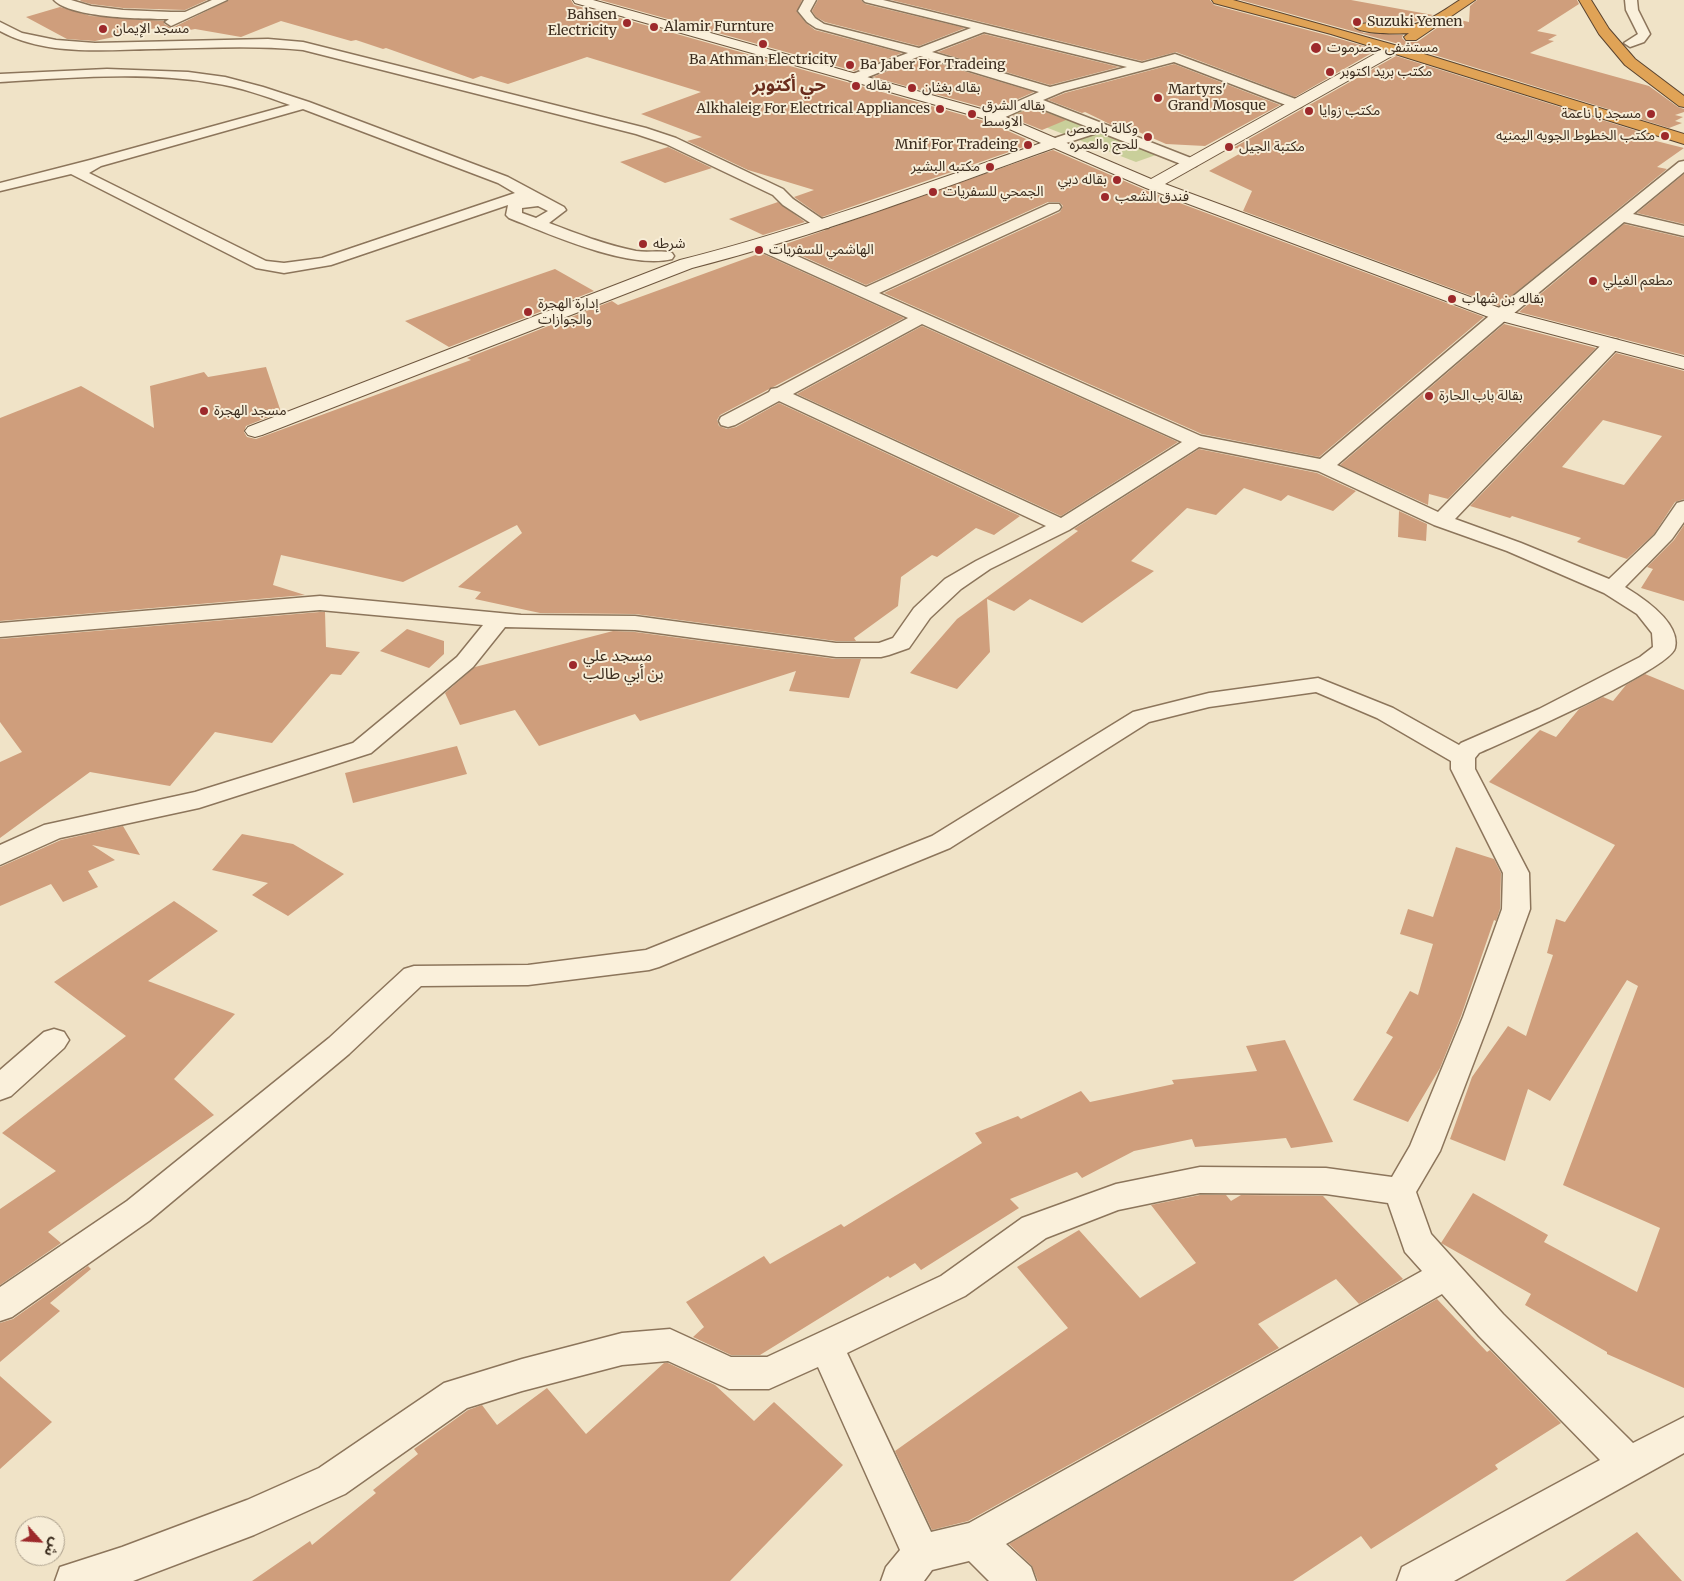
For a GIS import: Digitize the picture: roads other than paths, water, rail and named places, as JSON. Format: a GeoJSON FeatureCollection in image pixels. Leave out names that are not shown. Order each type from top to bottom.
{"type":"FeatureCollection","features":[{"type":"Feature","properties":{"kind":"highway"},"geometry":{"type":"LineString","coordinates":[[1218,0],[1340,31],[1684,139]]}},
{"type":"Feature","properties":{"kind":"highway"},"geometry":{"type":"LineString","coordinates":[[1239,0],[1369,29],[1401,30],[1426,26]]}},
{"type":"Feature","properties":{"kind":"highway"},"geometry":{"type":"LineString","coordinates":[[1394,49],[1426,26],[1469,0]]}},
{"type":"Feature","properties":{"kind":"highway"},"geometry":{"type":"LineString","coordinates":[[1585,0],[1614,45],[1630,62],[1684,103]]}},
{"type":"Feature","properties":{"kind":"highway"},"geometry":{"type":"LineString","coordinates":[[1598,21],[1615,30],[1652,66],[1684,91]]}},
{"type":"Feature","properties":{"kind":"highway"},"geometry":{"type":"LineString","coordinates":[[1622,121],[1684,132]]}},
{"type":"Feature","properties":{"kind":"street"},"geometry":{"type":"LineString","coordinates":[[60,0],[94,10],[120,13],[187,15]]}},
{"type":"Feature","properties":{"kind":"street"},"geometry":{"type":"LineString","coordinates":[[161,27],[222,0]]}},
{"type":"Feature","properties":{"kind":"street"},"geometry":{"type":"LineString","coordinates":[[578,0],[994,117],[1152,184],[1501,314],[1684,363]]}},
{"type":"Feature","properties":{"kind":"street"},"geometry":{"type":"LineString","coordinates":[[810,0],[804,11],[811,20],[820,26],[919,52],[1052,92]]}},
{"type":"Feature","properties":{"kind":"street"},"geometry":{"type":"LineString","coordinates":[[869,0],[1142,67]]}},
{"type":"Feature","properties":{"kind":"street"},"geometry":{"type":"LineString","coordinates":[[1630,43],[1640,39],[1644,34],[1632,10],[1631,0]]}},
{"type":"Feature","properties":{"kind":"street"},"geometry":{"type":"LineString","coordinates":[[0,26],[18,36],[56,44],[95,47],[268,43],[302,46],[671,141],[778,192],[788,202],[823,225]]}},
{"type":"Feature","properties":{"kind":"street"},"geometry":{"type":"LineString","coordinates":[[854,78],[982,28]]}},
{"type":"Feature","properties":{"kind":"street"},"geometry":{"type":"LineString","coordinates":[[118,46],[144,34]]}},
{"type":"Feature","properties":{"kind":"street"},"geometry":{"type":"LineString","coordinates":[[1152,184],[1394,49]]}},
{"type":"Feature","properties":{"kind":"street"},"geometry":{"type":"LineString","coordinates":[[994,117],[1052,92],[1175,58],[1296,104]]}},
{"type":"Feature","properties":{"kind":"street"},"geometry":{"type":"LineString","coordinates":[[0,78],[102,74],[188,76],[239,84],[304,105],[502,180],[560,210],[538,224]]}},
{"type":"Feature","properties":{"kind":"street"},"geometry":{"type":"LineString","coordinates":[[1032,100],[1191,162]]}},
{"type":"Feature","properties":{"kind":"street"},"geometry":{"type":"LineString","coordinates":[[0,187],[96,163],[304,105]]}},
{"type":"Feature","properties":{"kind":"street"},"geometry":{"type":"LineString","coordinates":[[255,431],[686,264],[760,246],[1100,127]]}},
{"type":"Feature","properties":{"kind":"street"},"geometry":{"type":"LineString","coordinates":[[96,163],[78,173],[262,265],[284,268],[325,262],[534,198]]}},
{"type":"Feature","properties":{"kind":"street"},"geometry":{"type":"LineString","coordinates":[[1324,466],[1501,314],[1684,165]]}},
{"type":"Feature","properties":{"kind":"street"},"geometry":{"type":"LineString","coordinates":[[534,198],[515,205],[514,215],[586,242],[638,256],[666,256]]}},
{"type":"Feature","properties":{"kind":"street"},"geometry":{"type":"LineString","coordinates":[[865,292],[1054,208]]}},
{"type":"Feature","properties":{"kind":"street"},"geometry":{"type":"LineString","coordinates":[[1620,216],[1684,231]]}},
{"type":"Feature","properties":{"kind":"street"},"geometry":{"type":"LineString","coordinates":[[636,243],[686,264]]}},
{"type":"Feature","properties":{"kind":"street"},"geometry":{"type":"LineString","coordinates":[[760,246],[1196,441],[1324,466],[1441,521],[1514,547],[1612,588],[1645,609],[1663,633],[1664,649],[1648,662],[1547,714],[1470,748],[1463,758],[1463,769],[1516,873],[1516,909],[1477,1017],[1424,1151],[1400,1191],[1417,1242],[1491,1325],[1629,1464]]}},
{"type":"Feature","properties":{"kind":"street"},"geometry":{"type":"LineString","coordinates":[[728,421],[777,393],[921,318]]}},
{"type":"Feature","properties":{"kind":"street"},"geometry":{"type":"LineString","coordinates":[[1441,521],[1612,344]]}},
{"type":"Feature","properties":{"kind":"street"},"geometry":{"type":"LineString","coordinates":[[777,393],[1062,526]]}},
{"type":"Feature","properties":{"kind":"street"},"geometry":{"type":"LineString","coordinates":[[0,630],[320,603],[499,620],[635,623],[836,650],[881,650],[901,643],[922,613],[953,584],[983,565],[1062,526],[1196,441]]}},
{"type":"Feature","properties":{"kind":"street"},"geometry":{"type":"LineString","coordinates":[[1612,588],[1662,539],[1684,507]]}},
{"type":"Feature","properties":{"kind":"street"},"geometry":{"type":"LineString","coordinates":[[0,856],[53,831],[199,800],[362,748],[465,662],[499,620]]}},
{"type":"Feature","properties":{"kind":"street"},"geometry":{"type":"LineString","coordinates":[[0,1306],[138,1211],[339,1046],[414,976],[528,975],[649,960],[941,842],[1141,718],[1209,700],[1318,685],[1385,713],[1463,758]]}},
{"type":"Feature","properties":{"kind":"street"},"geometry":{"type":"LineString","coordinates":[[0,1088],[54,1040]]}},
{"type":"Feature","properties":{"kind":"street"},"geometry":{"type":"LineString","coordinates":[[74,1581],[122,1566],[254,1516],[332,1480],[457,1395],[522,1375],[622,1349],[670,1345],[729,1373],[769,1373],[953,1286],[1034,1228],[1116,1197],[1200,1180],[1326,1181],[1400,1191]]}},
{"type":"Feature","properties":{"kind":"street"},"geometry":{"type":"LineString","coordinates":[[900,1581],[921,1553],[975,1542],[1445,1275]]}},
{"type":"Feature","properties":{"kind":"street"},"geometry":{"type":"LineString","coordinates":[[826,1346],[921,1553]]}},
{"type":"Feature","properties":{"kind":"street"},"geometry":{"type":"LineString","coordinates":[[1416,1581],[1684,1434]]}},
{"type":"Feature","properties":{"kind":"street"},"geometry":{"type":"LineString","coordinates":[[975,1542],[1017,1581]]}},
{"type":"Feature","properties":{"kind":"place","name":"Suzuki Yemen"},"geometry":{"type":"Point","coordinates":[1357,22]}},
{"type":"Feature","properties":{"kind":"place","name":"Bahsen Electricity"},"geometry":{"type":"Point","coordinates":[627,23]}},
{"type":"Feature","properties":{"kind":"place","name":"Alamir Furnture"},"geometry":{"type":"Point","coordinates":[654,27]}},
{"type":"Feature","properties":{"kind":"place","name":"مسجد الإيمان"},"geometry":{"type":"Point","coordinates":[103,29]}},
{"type":"Feature","properties":{"kind":"place","name":"Ba Athman Electricity"},"geometry":{"type":"Point","coordinates":[763,44]}},
{"type":"Feature","properties":{"kind":"place","name":"مستشفى حضرموت"},"geometry":{"type":"Point","coordinates":[1316,48]}},
{"type":"Feature","properties":{"kind":"place","name":"Ba Jaber For Tradeing"},"geometry":{"type":"Point","coordinates":[850,65]}},
{"type":"Feature","properties":{"kind":"place","name":"مكتب بريد اكتوبر"},"geometry":{"type":"Point","coordinates":[1330,72]}},
{"type":"Feature","properties":{"kind":"place","name":"بقاله"},"geometry":{"type":"Point","coordinates":[856,86]}},
{"type":"Feature","properties":{"kind":"place","name":"بقاله بغثان"},"geometry":{"type":"Point","coordinates":[912,88]}},
{"type":"Feature","properties":{"kind":"place","name":"Martyrs' Grand Mosque"},"geometry":{"type":"Point","coordinates":[1158,98]}},
{"type":"Feature","properties":{"kind":"place","name":"Alkhaleig For Electrical Appliances"},"geometry":{"type":"Point","coordinates":[940,109]}},
{"type":"Feature","properties":{"kind":"place","name":"مكتب زوايا"},"geometry":{"type":"Point","coordinates":[1309,111]}},
{"type":"Feature","properties":{"kind":"place","name":"بقاله الشرق الاوسط"},"geometry":{"type":"Point","coordinates":[972,114]}},
{"type":"Feature","properties":{"kind":"place","name":"مسجد با ناعمة"},"geometry":{"type":"Point","coordinates":[1651,114]}},
{"type":"Feature","properties":{"kind":"place","name":"مكتب الخطوط الجويه اليمنيه"},"geometry":{"type":"Point","coordinates":[1665,136]}},
{"type":"Feature","properties":{"kind":"place","name":"وكالة بامعص للحج والعمره"},"geometry":{"type":"Point","coordinates":[1148,137]}},
{"type":"Feature","properties":{"kind":"place","name":"Mnif For Tradeing"},"geometry":{"type":"Point","coordinates":[1028,145]}},
{"type":"Feature","properties":{"kind":"place","name":"مكتبة الجيل"},"geometry":{"type":"Point","coordinates":[1229,147]}},
{"type":"Feature","properties":{"kind":"place","name":"مكتبه البشير"},"geometry":{"type":"Point","coordinates":[990,167]}},
{"type":"Feature","properties":{"kind":"place","name":"بقاله دبي"},"geometry":{"type":"Point","coordinates":[1117,180]}},
{"type":"Feature","properties":{"kind":"place","name":"الجمحي للسفريات"},"geometry":{"type":"Point","coordinates":[933,192]}},
{"type":"Feature","properties":{"kind":"place","name":"فندق الشعب"},"geometry":{"type":"Point","coordinates":[1105,197]}},
{"type":"Feature","properties":{"kind":"place","name":"شرطه"},"geometry":{"type":"Point","coordinates":[643,244]}},
{"type":"Feature","properties":{"kind":"place","name":"الهاشمي للسفريات"},"geometry":{"type":"Point","coordinates":[759,250]}},
{"type":"Feature","properties":{"kind":"place","name":"مطعم الغيلي"},"geometry":{"type":"Point","coordinates":[1593,281]}},
{"type":"Feature","properties":{"kind":"place","name":"بقاله بن شهاب"},"geometry":{"type":"Point","coordinates":[1452,299]}},
{"type":"Feature","properties":{"kind":"place","name":"إدارة الهجرة والجوازات"},"geometry":{"type":"Point","coordinates":[528,312]}},
{"type":"Feature","properties":{"kind":"place","name":"بقالة باب الحارة"},"geometry":{"type":"Point","coordinates":[1429,396]}},
{"type":"Feature","properties":{"kind":"place","name":"مسجد الهجرة"},"geometry":{"type":"Point","coordinates":[204,411]}},
{"type":"Feature","properties":{"kind":"place","name":"مسجد علي بن أبي طالب"},"geometry":{"type":"Point","coordinates":[573,665]}},
{"type":"Feature","properties":{"kind":"district","name":"حي أكتوبر"},"geometry":{"type":"Point","coordinates":[789,86]}}]}
